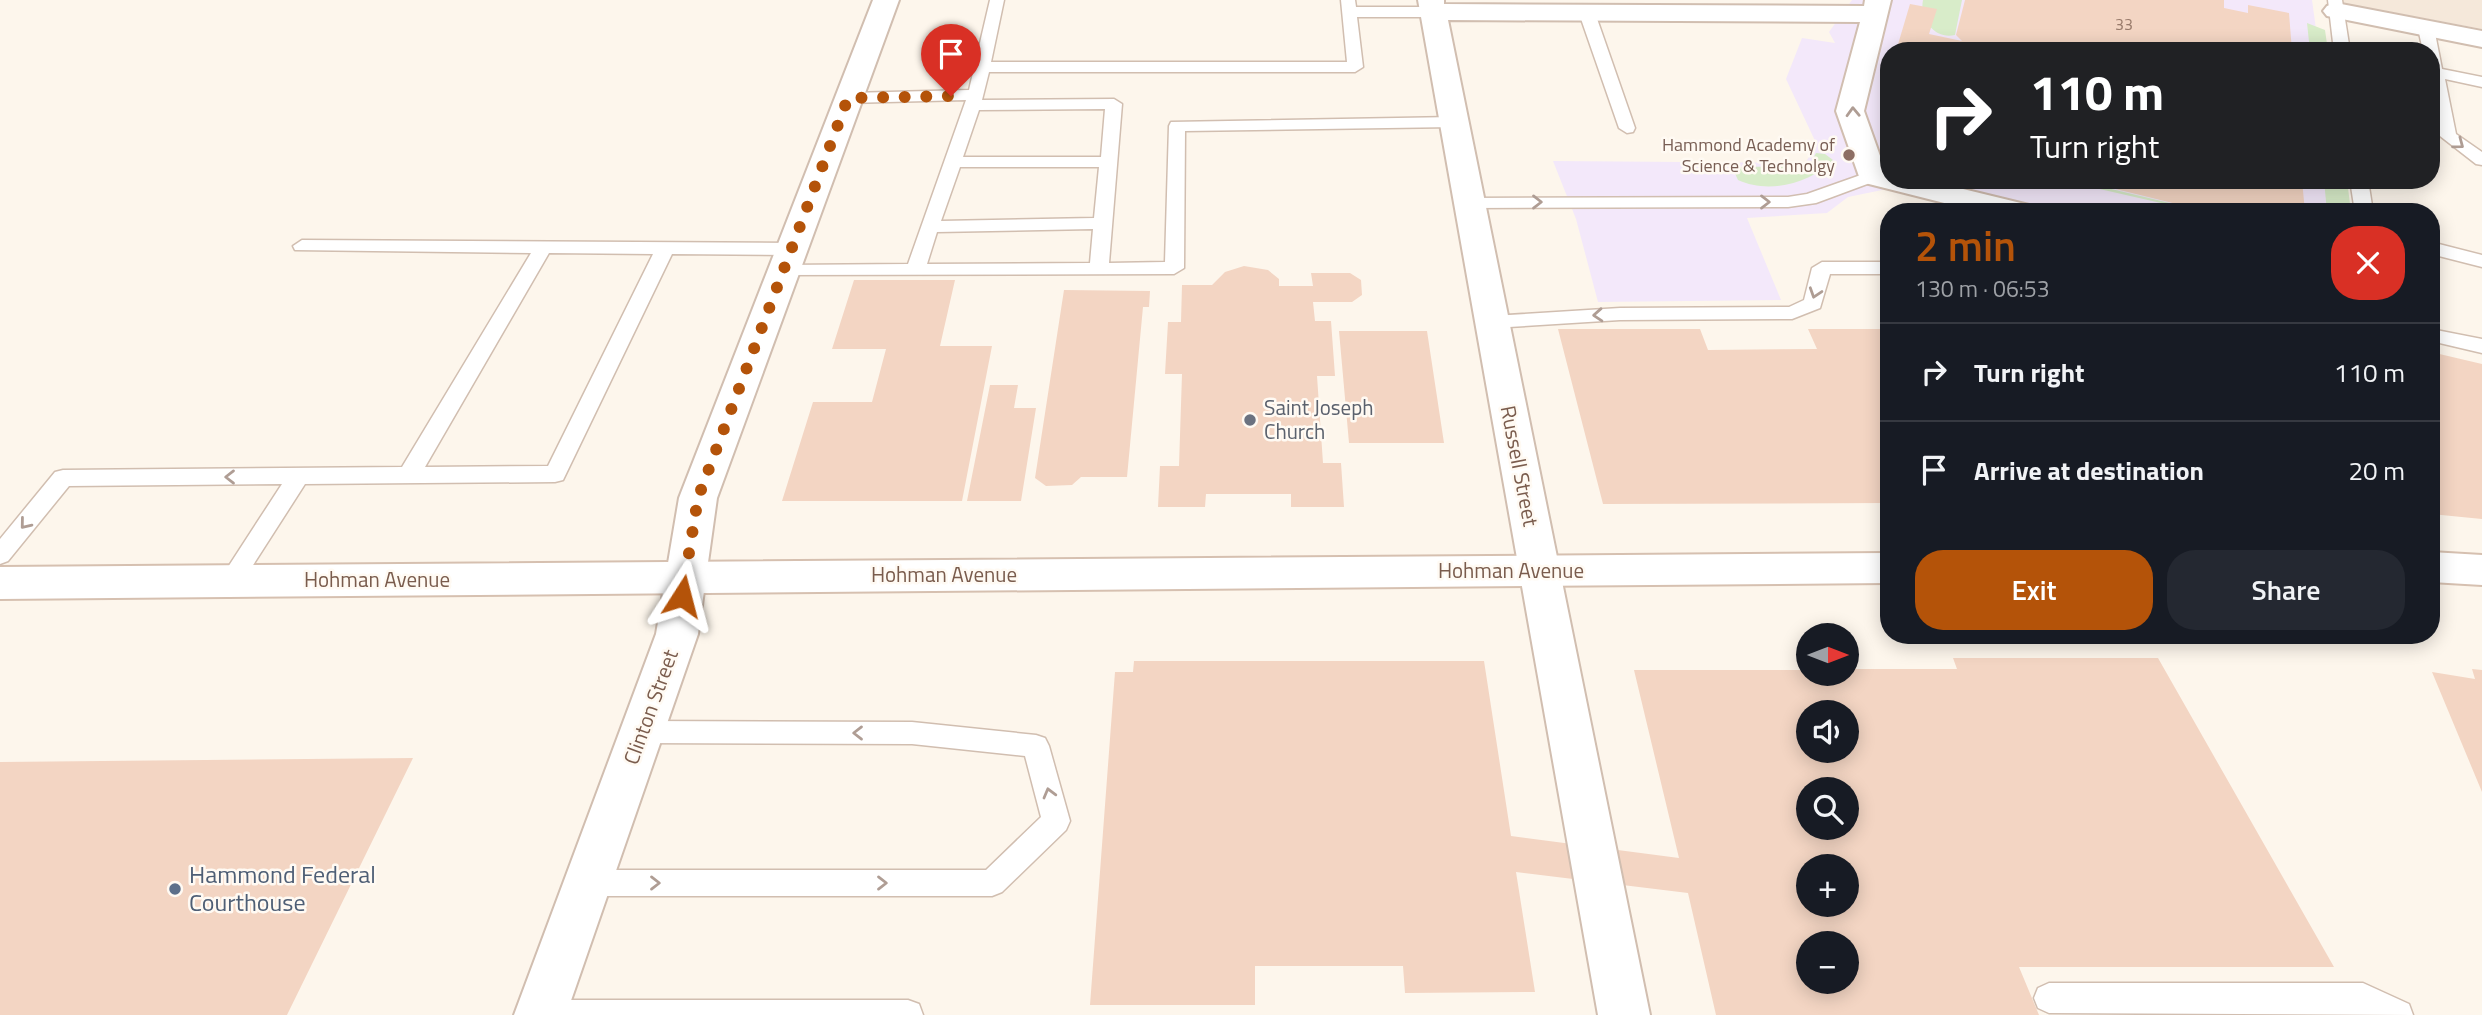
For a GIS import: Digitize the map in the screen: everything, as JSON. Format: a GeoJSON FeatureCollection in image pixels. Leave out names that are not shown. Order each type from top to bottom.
{"type":"FeatureCollection","features":[{"type":"Feature","properties":{"kind":"street","name":"Clinton Street"},"geometry":{"type":"LineString","coordinates":[[540,1015],[677,634],[698,498],[886,0]]}},
{"type":"Feature","properties":{"kind":"street"},"geometry":{"type":"LineString","coordinates":[[1432,6],[1587,13],[1876,7],[1850,111],[1880,173]]}},
{"type":"Feature","properties":{"kind":"street","name":"Russell Street"},"geometry":{"type":"LineString","coordinates":[[1432,6],[1624,1015]]}},
{"type":"Feature","properties":{"kind":"street"},"geometry":{"type":"LineString","coordinates":[[2335,6],[2426,28],[2482,38]]}},
{"type":"Feature","properties":{"kind":"street"},"geometry":{"type":"LineString","coordinates":[[1924,189],[1981,203]]}},
{"type":"Feature","properties":{"kind":"street","name":"Hohman Avenue"},"geometry":{"type":"LineString","coordinates":[[0,583],[1880,568]]}},
{"type":"Feature","properties":{"kind":"street"},"geometry":{"type":"LineString","coordinates":[[2440,568],[2482,570]]}},
{"type":"Feature","properties":{"kind":"lane"},"geometry":{"type":"LineString","coordinates":[[915,270],[975,100],[997,0]]}},
{"type":"Feature","properties":{"kind":"lane"},"geometry":{"type":"LineString","coordinates":[[982,67],[1355,67],[1349,6],[1432,6]]}},
{"type":"Feature","properties":{"kind":"lane"},"geometry":{"type":"LineString","coordinates":[[2335,6],[2341,42]]}},
{"type":"Feature","properties":{"kind":"lane"},"geometry":{"type":"LineString","coordinates":[[1587,13],[1627,128]]}},
{"type":"Feature","properties":{"kind":"lane"},"geometry":{"type":"LineString","coordinates":[[2426,28],[2429,42]]}},
{"type":"Feature","properties":{"kind":"lane"},"geometry":{"type":"LineString","coordinates":[[2440,74],[2482,82]]}},
{"type":"Feature","properties":{"kind":"lane"},"geometry":{"type":"LineString","coordinates":[[2440,94],[2448,136],[2482,160]]}},
{"type":"Feature","properties":{"kind":"lane"},"geometry":{"type":"LineString","coordinates":[[848,98],[1114,104],[1099,268]]}},
{"type":"Feature","properties":{"kind":"lane"},"geometry":{"type":"LineString","coordinates":[[302,246],[665,248],[915,270],[1174,268],[1177,126],[1454,122]]}},
{"type":"Feature","properties":{"kind":"lane"},"geometry":{"type":"LineString","coordinates":[[953,162],[1109,162]]}},
{"type":"Feature","properties":{"kind":"lane"},"geometry":{"type":"LineString","coordinates":[[1469,203],[1788,202],[1810,199],[1880,180]]}},
{"type":"Feature","properties":{"kind":"lane"},"geometry":{"type":"LineString","coordinates":[[930,228],[1103,223]]}},
{"type":"Feature","properties":{"kind":"lane"},"geometry":{"type":"LineString","coordinates":[[409,475],[543,248]]}},
{"type":"Feature","properties":{"kind":"lane"},"geometry":{"type":"LineString","coordinates":[[0,555],[63,478],[555,474],[665,248]]}},
{"type":"Feature","properties":{"kind":"lane"},"geometry":{"type":"LineString","coordinates":[[2440,250],[2482,261]]}},
{"type":"Feature","properties":{"kind":"lane"},"geometry":{"type":"LineString","coordinates":[[1492,322],[1620,314],[1792,313],[1813,304],[1822,268],[1880,268]]}},
{"type":"Feature","properties":{"kind":"lane"},"geometry":{"type":"LineString","coordinates":[[2440,337],[2482,346]]}},
{"type":"Feature","properties":{"kind":"lane"},"geometry":{"type":"LineString","coordinates":[[232,581],[299,476]]}},
{"type":"Feature","properties":{"kind":"lane"},"geometry":{"type":"LineString","coordinates":[[587,883],[992,883],[1056,821],[1036,747],[912,733],[642,732]]}},
{"type":"Feature","properties":{"kind":"lane"},"geometry":{"type":"LineString","coordinates":[[2049,998],[2363,998],[2398,1015]]}},
{"type":"Feature","properties":{"kind":"lane"},"geometry":{"type":"LineString","coordinates":[[540,1015],[908,1015]]}},
{"type":"Feature","properties":{"kind":"shaded area","name":"Hammond Academy of Science & Technolgy"},"geometry":{"type":"Polygon","coordinates":[[[1852,0],[2312,0],[2318,42],[1880,42],[1880,189],[1887,189],[1848,197],[1827,213],[1747,218],[1781,300],[1598,302],[1576,219],[1553,161],[1805,163],[1817,145],[1786,79],[1802,38],[1835,43],[1829,32],[1852,0]]]}},
{"type":"Feature","properties":{"kind":"shaded area"},"geometry":{"type":"Polygon","coordinates":[[[2326,0],[2482,0],[2482,29],[2326,0]]]}},
{"type":"Feature","properties":{"kind":"shaded area","name":"Hammond Academy of Science & Technolgy"},"geometry":{"type":"Polygon","coordinates":[[[1887,189],[2341,189],[2344,203],[1950,203],[1887,189]]]}},
{"type":"Feature","properties":{"kind":"green space"},"geometry":{"type":"Polygon","coordinates":[[[1923,0],[1962,0],[1955,35],[1941,34],[1930,26],[1922,7],[1923,0]]]}},
{"type":"Feature","properties":{"kind":"green space"},"geometry":{"type":"Polygon","coordinates":[[[2307,23],[2325,30],[2327,42],[2309,42],[2307,23]]]}},
{"type":"Feature","properties":{"kind":"green space"},"geometry":{"type":"Polygon","coordinates":[[[1816,153],[1825,154],[1833,160],[1813,175],[1788,184],[1750,184],[1738,180],[1732,167],[1809,166],[1816,153]]]}},
{"type":"Feature","properties":{"kind":"green space"},"geometry":{"type":"Polygon","coordinates":[[[2100,189],[2111,189],[2170,203],[2100,189]]]}},
{"type":"Feature","properties":{"kind":"green space"},"geometry":{"type":"Polygon","coordinates":[[[2325,189],[2348,189],[2350,203],[2326,203],[2325,189]]]}},
{"type":"Feature","properties":{"kind":"building"},"geometry":{"type":"Polygon","coordinates":[[[1965,0],[2224,0],[2224,8],[2248,13],[2248,5],[2289,13],[2291,42],[1899,42],[1910,4],[1937,9],[1929,34],[1962,41],[1956,35],[1965,0]]]}},
{"type":"Feature","properties":{"kind":"building"},"geometry":{"type":"Polygon","coordinates":[[[2116,189],[2303,189],[2304,203],[2172,203],[2116,189]]]}},
{"type":"Feature","properties":{"kind":"building","name":"Saint Joseph Church"},"geometry":{"type":"Polygon","coordinates":[[[1244,266],[1268,270],[1279,279],[1279,286],[1313,286],[1311,273],[1350,273],[1361,280],[1362,295],[1352,302],[1313,302],[1315,321],[1331,321],[1335,376],[1317,376],[1323,463],[1341,463],[1344,507],[1291,507],[1291,494],[1206,494],[1205,507],[1158,507],[1160,466],[1179,466],[1182,374],[1165,374],[1168,322],[1181,322],[1182,285],[1212,285],[1225,272],[1244,266]]]}},
{"type":"Feature","properties":{"kind":"building"},"geometry":{"type":"Polygon","coordinates":[[[854,280],[955,280],[940,346],[992,346],[962,501],[782,501],[813,402],[872,402],[886,349],[832,349],[854,280]]]}},
{"type":"Feature","properties":{"kind":"building"},"geometry":{"type":"Polygon","coordinates":[[[1064,290],[1150,291],[1149,307],[1143,307],[1127,477],[1081,477],[1072,485],[1046,486],[1035,478],[1064,290]]]}},
{"type":"Feature","properties":{"kind":"building"},"geometry":{"type":"Polygon","coordinates":[[[1558,329],[1700,329],[1708,350],[1817,349],[1808,329],[1880,329],[1880,503],[1603,504],[1558,329]]]}},
{"type":"Feature","properties":{"kind":"building"},"geometry":{"type":"Polygon","coordinates":[[[1339,331],[1427,331],[1444,443],[1349,443],[1339,331]]]}},
{"type":"Feature","properties":{"kind":"building"},"geometry":{"type":"Polygon","coordinates":[[[2440,354],[2482,364],[2482,519],[2440,515],[2440,354]]]}},
{"type":"Feature","properties":{"kind":"building"},"geometry":{"type":"Polygon","coordinates":[[[990,385],[1018,385],[1014,408],[1036,408],[1021,501],[967,501],[990,385]]]}},
{"type":"Feature","properties":{"kind":"building"},"geometry":{"type":"Polygon","coordinates":[[[1953,658],[2158,658],[2334,967],[2019,967],[2039,1015],[1716,1015],[1688,893],[1516,872],[1535,992],[1405,993],[1403,966],[1255,966],[1255,1005],[1090,1005],[1115,672],[1133,672],[1134,661],[1484,661],[1511,836],[1679,858],[1634,670],[1796,670],[1796,686],[1859,686],[1859,669],[1957,669],[1953,658]]]}},
{"type":"Feature","properties":{"kind":"building"},"geometry":{"type":"Polygon","coordinates":[[[2472,669],[2482,670],[2482,792],[2432,672],[2475,679],[2472,669]]]}},
{"type":"Feature","properties":{"kind":"building","name":"Hammond Federal Courthouse"},"geometry":{"type":"Polygon","coordinates":[[[413,758],[287,1015],[0,1015],[0,762],[413,758]]]}},
{"type":"Feature","properties":{"kind":"place","name":"Hammond Academy of Science & Technolgy"},"geometry":{"type":"Point","coordinates":[1849,155]}},
{"type":"Feature","properties":{"kind":"place","name":"Saint Joseph Church"},"geometry":{"type":"Point","coordinates":[1250,420]}},
{"type":"Feature","properties":{"kind":"place","name":"Hammond Federal Courthouse"},"geometry":{"type":"Point","coordinates":[175,889]}},
{"type":"Feature","properties":{"kind":"route"},"geometry":{"type":"LineString","coordinates":[[682,596],[698,498],[848,98],[951,96]]}}]}
